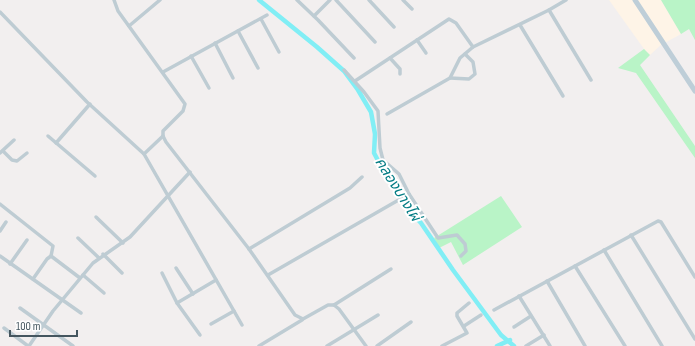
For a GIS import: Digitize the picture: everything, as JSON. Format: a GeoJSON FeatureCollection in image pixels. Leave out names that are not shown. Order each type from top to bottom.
{"type":"FeatureCollection","features":[{"type":"Feature","properties":{"kind":"street"},"geometry":{"type":"LineString","coordinates":[[114,0],[116,8],[183,100],[185,106],[183,111],[164,129],[163,136],[144,154]]}},
{"type":"Feature","properties":{"kind":"street"},"geometry":{"type":"LineString","coordinates":[[129,26],[160,0]]}},
{"type":"Feature","properties":{"kind":"street"},"geometry":{"type":"LineString","coordinates":[[296,0],[314,16],[354,58]]}},
{"type":"Feature","properties":{"kind":"street"},"geometry":{"type":"LineString","coordinates":[[314,16],[330,0]]}},
{"type":"Feature","properties":{"kind":"street"},"geometry":{"type":"LineString","coordinates":[[336,0],[375,42]]}},
{"type":"Feature","properties":{"kind":"street"},"geometry":{"type":"LineString","coordinates":[[369,0],[394,27]]}},
{"type":"Feature","properties":{"kind":"street"},"geometry":{"type":"LineString","coordinates":[[403,0],[412,9]]}},
{"type":"Feature","properties":{"kind":"street"},"geometry":{"type":"LineString","coordinates":[[450,78],[457,62],[473,47],[520,25],[566,0]]}},
{"type":"Feature","properties":{"kind":"street"},"geometry":{"type":"LineString","coordinates":[[635,0],[695,91]]}},
{"type":"Feature","properties":{"kind":"street"},"geometry":{"type":"LineString","coordinates":[[549,10],[591,80]]}},
{"type":"Feature","properties":{"kind":"street"},"geometry":{"type":"LineString","coordinates":[[0,12],[90,104],[144,154],[242,326]]}},
{"type":"Feature","properties":{"kind":"street"},"geometry":{"type":"LineString","coordinates":[[163,72],[267,16]]}},
{"type":"Feature","properties":{"kind":"street"},"geometry":{"type":"LineString","coordinates":[[261,19],[279,52]]}},
{"type":"Feature","properties":{"kind":"street"},"geometry":{"type":"LineString","coordinates":[[355,81],[445,21],[451,20],[456,23],[473,47]]}},
{"type":"Feature","properties":{"kind":"street"},"geometry":{"type":"LineString","coordinates":[[520,25],[563,96]]}},
{"type":"Feature","properties":{"kind":"street"},"geometry":{"type":"LineString","coordinates":[[238,31],[258,68]]}},
{"type":"Feature","properties":{"kind":"street"},"geometry":{"type":"LineString","coordinates":[[417,40],[426,53]]}},
{"type":"Feature","properties":{"kind":"street"},"geometry":{"type":"LineString","coordinates":[[215,43],[233,78]]}},
{"type":"Feature","properties":{"kind":"street"},"geometry":{"type":"LineString","coordinates":[[387,114],[450,78],[469,79],[475,74],[474,62],[465,54]]}},
{"type":"Feature","properties":{"kind":"street"},"geometry":{"type":"LineString","coordinates":[[191,56],[208,88]]}},
{"type":"Feature","properties":{"kind":"street"},"geometry":{"type":"LineString","coordinates":[[390,58],[400,69],[400,74]]}},
{"type":"Feature","properties":{"kind":"street"},"geometry":{"type":"LineString","coordinates":[[344,70],[355,81],[378,111],[382,156],[399,174],[407,195],[438,238],[457,235],[463,240],[466,251],[461,256]]}},
{"type":"Feature","properties":{"kind":"street"},"geometry":{"type":"LineString","coordinates":[[56,143],[90,104]]}},
{"type":"Feature","properties":{"kind":"street"},"geometry":{"type":"LineString","coordinates":[[48,136],[95,176]]}},
{"type":"Feature","properties":{"kind":"street"},"geometry":{"type":"LineString","coordinates":[[163,136],[249,249],[295,315],[303,320]]}},
{"type":"Feature","properties":{"kind":"street"},"geometry":{"type":"LineString","coordinates":[[14,140],[2,152],[12,160],[17,161],[27,153]]}},
{"type":"Feature","properties":{"kind":"street"},"geometry":{"type":"LineString","coordinates":[[4,328],[28,346],[81,277],[99,258],[123,243],[190,172]]}},
{"type":"Feature","properties":{"kind":"street"},"geometry":{"type":"LineString","coordinates":[[249,249],[350,188],[362,177]]}},
{"type":"Feature","properties":{"kind":"street"},"geometry":{"type":"LineString","coordinates":[[268,276],[407,195]]}},
{"type":"Feature","properties":{"kind":"street"},"geometry":{"type":"LineString","coordinates":[[0,204],[53,246],[51,256],[47,258],[33,279]]}},
{"type":"Feature","properties":{"kind":"street"},"geometry":{"type":"LineString","coordinates":[[96,217],[123,243]]}},
{"type":"Feature","properties":{"kind":"street"},"geometry":{"type":"LineString","coordinates":[[0,231],[6,222]]}},
{"type":"Feature","properties":{"kind":"street"},"geometry":{"type":"LineString","coordinates":[[494,310],[654,222],[661,222],[695,277]]}},
{"type":"Feature","properties":{"kind":"street"},"geometry":{"type":"LineString","coordinates":[[631,235],[695,339]]}},
{"type":"Feature","properties":{"kind":"street"},"geometry":{"type":"LineString","coordinates":[[78,238],[99,258]]}},
{"type":"Feature","properties":{"kind":"street"},"geometry":{"type":"LineString","coordinates":[[10,264],[27,240]]}},
{"type":"Feature","properties":{"kind":"street"},"geometry":{"type":"LineString","coordinates":[[604,250],[662,346]]}},
{"type":"Feature","properties":{"kind":"street"},"geometry":{"type":"LineString","coordinates":[[104,254],[122,273]]}},
{"type":"Feature","properties":{"kind":"street"},"geometry":{"type":"LineString","coordinates":[[0,256],[81,313]]}},
{"type":"Feature","properties":{"kind":"street"},"geometry":{"type":"LineString","coordinates":[[51,256],[104,293]]}},
{"type":"Feature","properties":{"kind":"street"},"geometry":{"type":"LineString","coordinates":[[575,266],[625,346]]}},
{"type":"Feature","properties":{"kind":"street"},"geometry":{"type":"LineString","coordinates":[[176,268],[193,294]]}},
{"type":"Feature","properties":{"kind":"street"},"geometry":{"type":"LineString","coordinates":[[259,346],[328,305],[334,305],[391,270]]}},
{"type":"Feature","properties":{"kind":"street"},"geometry":{"type":"LineString","coordinates":[[162,273],[177,303],[200,335]]}},
{"type":"Feature","properties":{"kind":"street"},"geometry":{"type":"LineString","coordinates":[[177,303],[216,280]]}},
{"type":"Feature","properties":{"kind":"street"},"geometry":{"type":"LineString","coordinates":[[547,281],[585,346]]}},
{"type":"Feature","properties":{"kind":"street"},"geometry":{"type":"LineString","coordinates":[[519,296],[550,346]]}},
{"type":"Feature","properties":{"kind":"street"},"geometry":{"type":"LineString","coordinates":[[442,346],[467,333],[457,316],[457,313],[469,303]]}},
{"type":"Feature","properties":{"kind":"street"},"geometry":{"type":"LineString","coordinates":[[334,305],[339,309],[366,346]]}},
{"type":"Feature","properties":{"kind":"street"},"geometry":{"type":"LineString","coordinates":[[20,308],[73,346]]}},
{"type":"Feature","properties":{"kind":"street"},"geometry":{"type":"LineString","coordinates":[[211,324],[234,311]]}},
{"type":"Feature","properties":{"kind":"street"},"geometry":{"type":"LineString","coordinates":[[327,346],[378,315]]}},
{"type":"Feature","properties":{"kind":"street"},"geometry":{"type":"LineString","coordinates":[[464,326],[481,315]]}},
{"type":"Feature","properties":{"kind":"street"},"geometry":{"type":"LineString","coordinates":[[514,327],[532,316]]}},
{"type":"Feature","properties":{"kind":"street"},"geometry":{"type":"LineString","coordinates":[[376,346],[411,322]]}},
{"type":"Feature","properties":{"kind":"street"},"geometry":{"type":"LineString","coordinates":[[526,346],[544,335]]}},
{"type":"Feature","properties":{"kind":"shaded area"},"geometry":{"type":"Polygon","coordinates":[[[609,0],[661,0],[681,34],[661,45],[650,55],[644,49],[609,0]]]}},
{"type":"Feature","properties":{"kind":"green space"},"geometry":{"type":"Polygon","coordinates":[[[661,0],[695,0],[695,40],[689,29],[681,34],[661,0]]]}},
{"type":"Feature","properties":{"kind":"green space"},"geometry":{"type":"Polygon","coordinates":[[[644,49],[650,55],[640,65],[695,146],[695,158],[636,73],[618,68],[644,49]]]}},
{"type":"Feature","properties":{"kind":"green space"},"geometry":{"type":"Polygon","coordinates":[[[501,196],[522,227],[463,265],[451,242],[439,248],[434,238],[501,196]]]}},
{"type":"Feature","properties":{"kind":"waterway","name":"คลองบางไผ่"},"geometry":{"type":"LineString","coordinates":[[259,0],[344,71],[358,90],[371,112],[375,134],[374,153],[382,168],[395,182],[410,211],[421,223],[453,270],[501,335],[514,346]]}},
{"type":"Feature","properties":{"kind":"waterway"},"geometry":{"type":"LineString","coordinates":[[497,346],[510,340]]}}]}
